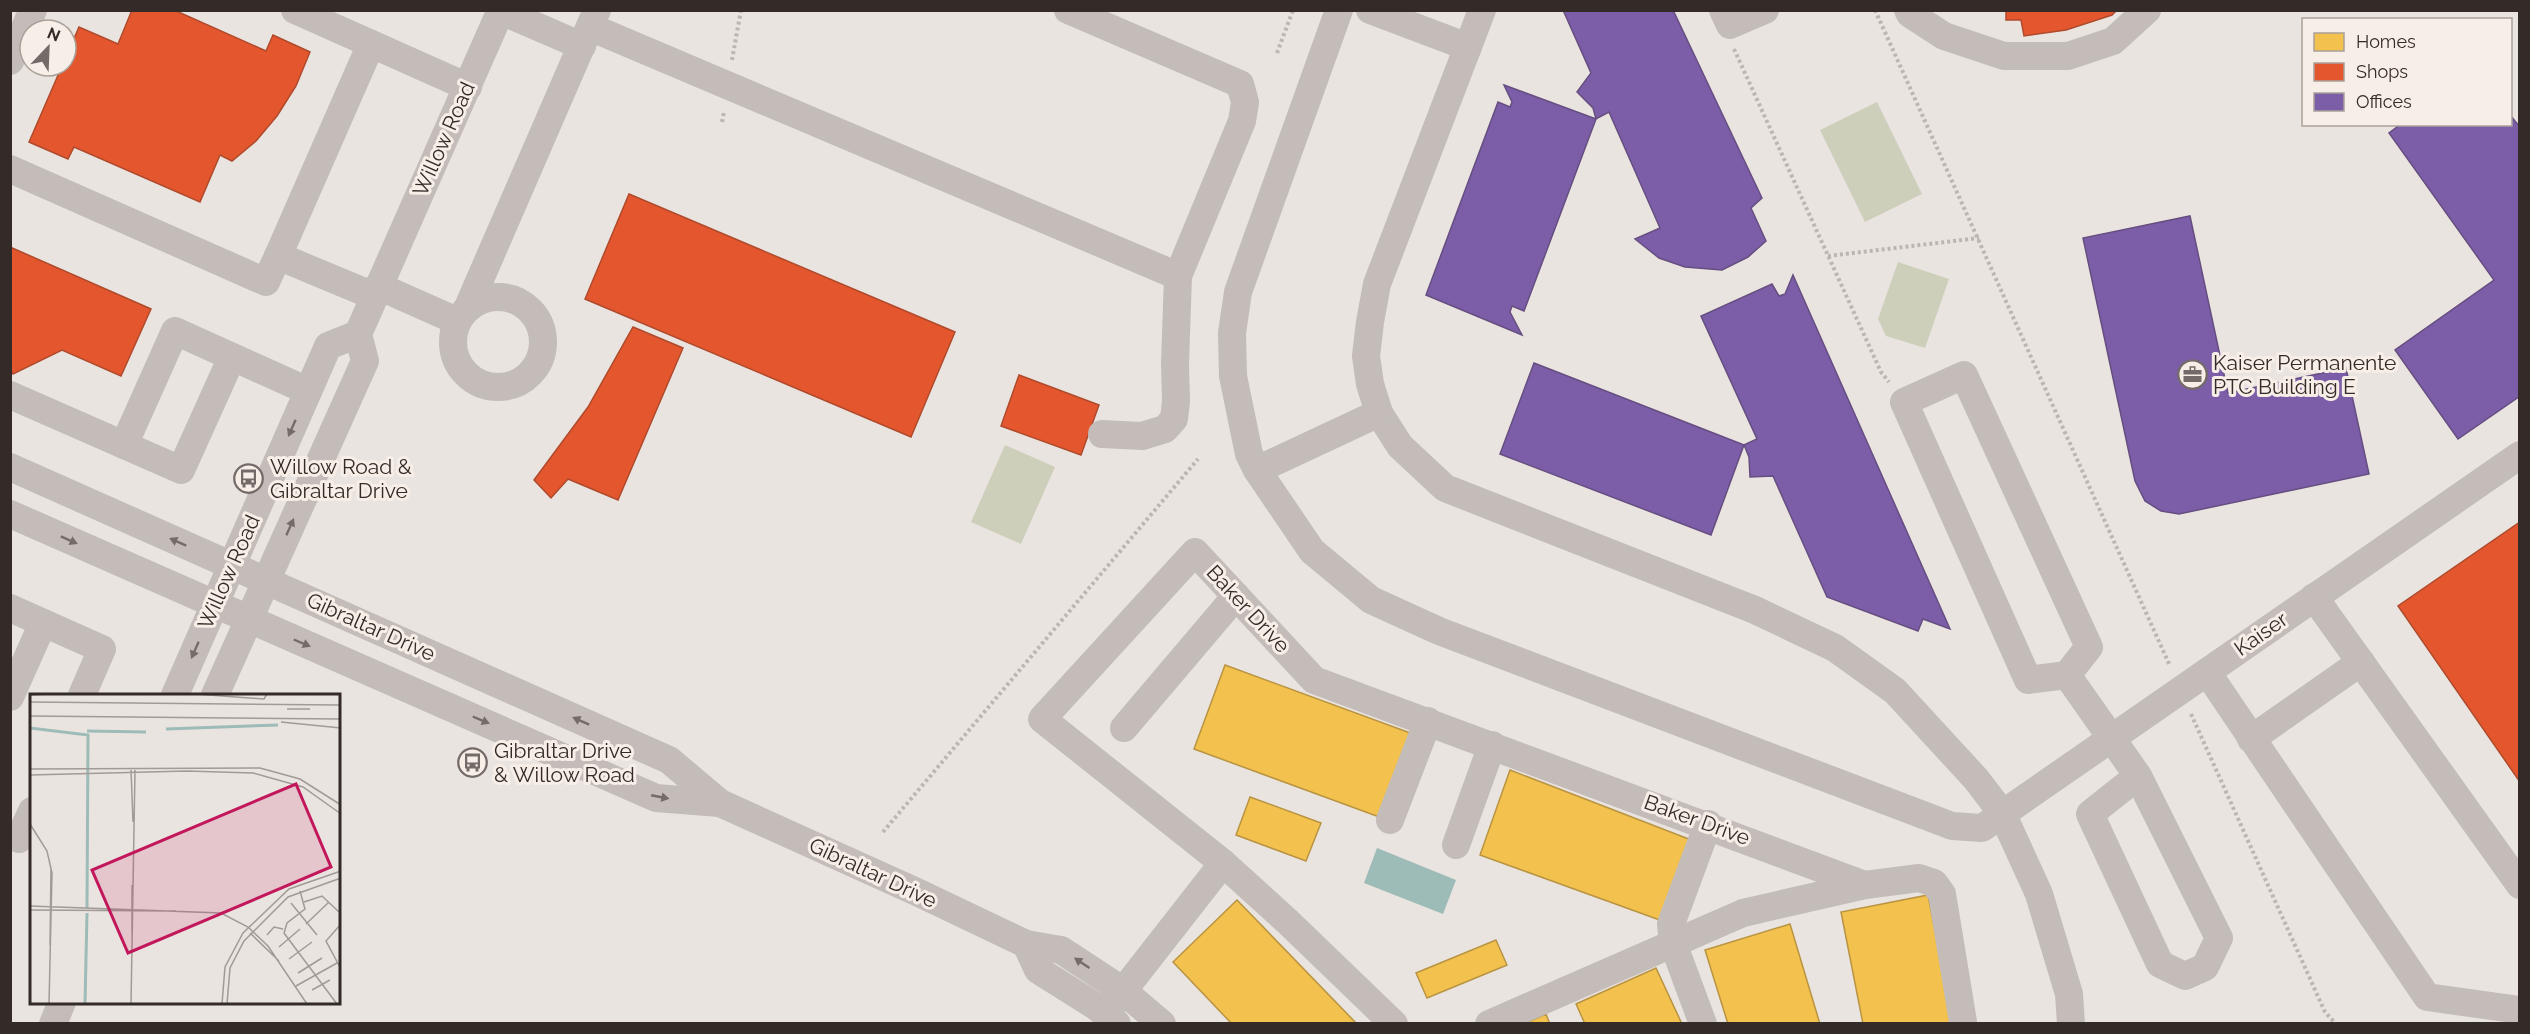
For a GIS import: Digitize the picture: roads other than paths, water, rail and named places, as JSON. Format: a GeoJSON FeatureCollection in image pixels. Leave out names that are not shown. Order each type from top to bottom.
{"type":"FeatureCollection","features":[{"type":"Feature","properties":{"kind":"street"},"geometry":{"type":"LineString","coordinates":[[10,61],[33,10]]}},
{"type":"Feature","properties":{"kind":"street"},"geometry":{"type":"LineString","coordinates":[[295,10],[468,87]]}},
{"type":"Feature","properties":{"kind":"street"},"geometry":{"type":"LineString","coordinates":[[1068,10],[1240,84],[1245,102],[1242,121],[1178,276],[1174,419],[1165,429],[1143,436],[1102,434]]}},
{"type":"Feature","properties":{"kind":"street","name":"Kaiser"},"geometry":{"type":"LineString","coordinates":[[1339,10],[1238,292],[1232,333],[1233,376],[1249,453],[1257,470],[1312,551],[1371,600],[1439,631],[1952,825],[1982,828],[2520,455]]}},
{"type":"Feature","properties":{"kind":"street"},"geometry":{"type":"LineString","coordinates":[[1370,10],[1468,47]]}},
{"type":"Feature","properties":{"kind":"street"},"geometry":{"type":"LineString","coordinates":[[1482,10],[1377,284],[1366,356],[1370,384],[1379,413],[1400,446],[1445,488],[1755,610],[1835,648],[1894,691],[1976,779],[2002,813],[2039,894],[2069,994],[2071,1023]]}},
{"type":"Feature","properties":{"kind":"street"},"geometry":{"type":"LineString","coordinates":[[1727,18],[1765,10]]}},
{"type":"Feature","properties":{"kind":"street"},"geometry":{"type":"LineString","coordinates":[[1908,10],[1910,14],[1944,36],[2004,56],[2068,56],[2113,41],[2147,10]]}},
{"type":"Feature","properties":{"kind":"street"},"geometry":{"type":"LineString","coordinates":[[500,11],[590,28],[1178,276]]}},
{"type":"Feature","properties":{"kind":"street","name":"Willow Road"},"geometry":{"type":"LineString","coordinates":[[215,694],[365,361],[358,334],[500,11]]}},
{"type":"Feature","properties":{"kind":"street"},"geometry":{"type":"LineString","coordinates":[[278,256],[376,291],[463,314],[590,28]]}},
{"type":"Feature","properties":{"kind":"street"},"geometry":{"type":"LineString","coordinates":[[10,170],[266,282],[371,44]]}},
{"type":"Feature","properties":{"kind":"street"},"geometry":{"type":"LineString","coordinates":[[124,445],[175,331],[308,391]]}},
{"type":"Feature","properties":{"kind":"street","name":"Willow Road"},"geometry":{"type":"LineString","coordinates":[[175,694],[328,346],[358,334]]}},
{"type":"Feature","properties":{"kind":"street"},"geometry":{"type":"LineString","coordinates":[[10,395],[181,470],[231,357]]}},
{"type":"Feature","properties":{"kind":"street"},"geometry":{"type":"LineString","coordinates":[[1964,375],[2089,647],[2067,675],[2028,680],[1904,402],[1964,375]]}},
{"type":"Feature","properties":{"kind":"street"},"geometry":{"type":"LineString","coordinates":[[1257,470],[1379,413]]}},
{"type":"Feature","properties":{"kind":"street","name":"Gibraltar Drive"},"geometry":{"type":"LineString","coordinates":[[10,467],[669,760],[720,803],[1026,944],[1061,950],[1122,990],[1162,1023]]}},
{"type":"Feature","properties":{"kind":"street","name":"Gibraltar Drive"},"geometry":{"type":"LineString","coordinates":[[10,514],[656,798],[720,803]]}},
{"type":"Feature","properties":{"kind":"street","name":"Baker Drive"},"geometry":{"type":"LineString","coordinates":[[1223,863],[1042,719],[1195,552],[1314,680],[1708,824],[1865,885]]}},
{"type":"Feature","properties":{"kind":"street"},"geometry":{"type":"LineString","coordinates":[[1124,728],[1236,596]]}},
{"type":"Feature","properties":{"kind":"street"},"geometry":{"type":"LineString","coordinates":[[2314,597],[2520,885]]}},
{"type":"Feature","properties":{"kind":"street"},"geometry":{"type":"LineString","coordinates":[[10,608],[102,649],[82,694]]}},
{"type":"Feature","properties":{"kind":"street"},"geometry":{"type":"LineString","coordinates":[[10,697],[43,623]]}},
{"type":"Feature","properties":{"kind":"street"},"geometry":{"type":"LineString","coordinates":[[2252,739],[2361,662]]}},
{"type":"Feature","properties":{"kind":"street"},"geometry":{"type":"LineString","coordinates":[[2207,672],[2427,997],[2520,1010]]}},
{"type":"Feature","properties":{"kind":"street"},"geometry":{"type":"LineString","coordinates":[[2067,675],[2138,777],[2219,938],[2205,967],[2186,975],[2160,964],[2090,814],[2138,777]]}},
{"type":"Feature","properties":{"kind":"street"},"geometry":{"type":"LineString","coordinates":[[1390,820],[1428,721]]}},
{"type":"Feature","properties":{"kind":"street"},"geometry":{"type":"LineString","coordinates":[[1456,845],[1492,745]]}},
{"type":"Feature","properties":{"kind":"street"},"geometry":{"type":"LineString","coordinates":[[20,840],[30,815]]}},
{"type":"Feature","properties":{"kind":"street"},"geometry":{"type":"LineString","coordinates":[[1703,1023],[1673,943],[1671,924],[1708,824]]}},
{"type":"Feature","properties":{"kind":"street"},"geometry":{"type":"LineString","coordinates":[[1026,944],[1038,970],[1111,1018],[1122,990],[1223,863],[1394,1023]]}},
{"type":"Feature","properties":{"kind":"street"},"geometry":{"type":"LineString","coordinates":[[1489,1023],[1743,913],[1865,885],[1919,878],[1934,883],[1942,894],[1963,1022]]}},
{"type":"Feature","properties":{"kind":"street"},"geometry":{"type":"LineString","coordinates":[[53,1023],[61,1004]]}},
{"type":"Feature","properties":{"kind":"water"},"geometry":{"type":"Polygon","coordinates":[[[1377,848],[1456,880],[1443,914],[1364,883],[1377,848]]]}},
{"type":"Feature","properties":{"kind":"place","name":"Kaiser Permanente PTC Building E"},"geometry":{"type":"Point","coordinates":[2192,375]}},
{"type":"Feature","properties":{"kind":"place","name":"Willow Road & Gibraltar Drive"},"geometry":{"type":"Point","coordinates":[249,479]}},
{"type":"Feature","properties":{"kind":"place","name":"Gibraltar Drive & Willow Road"},"geometry":{"type":"Point","coordinates":[473,763]}}]}
